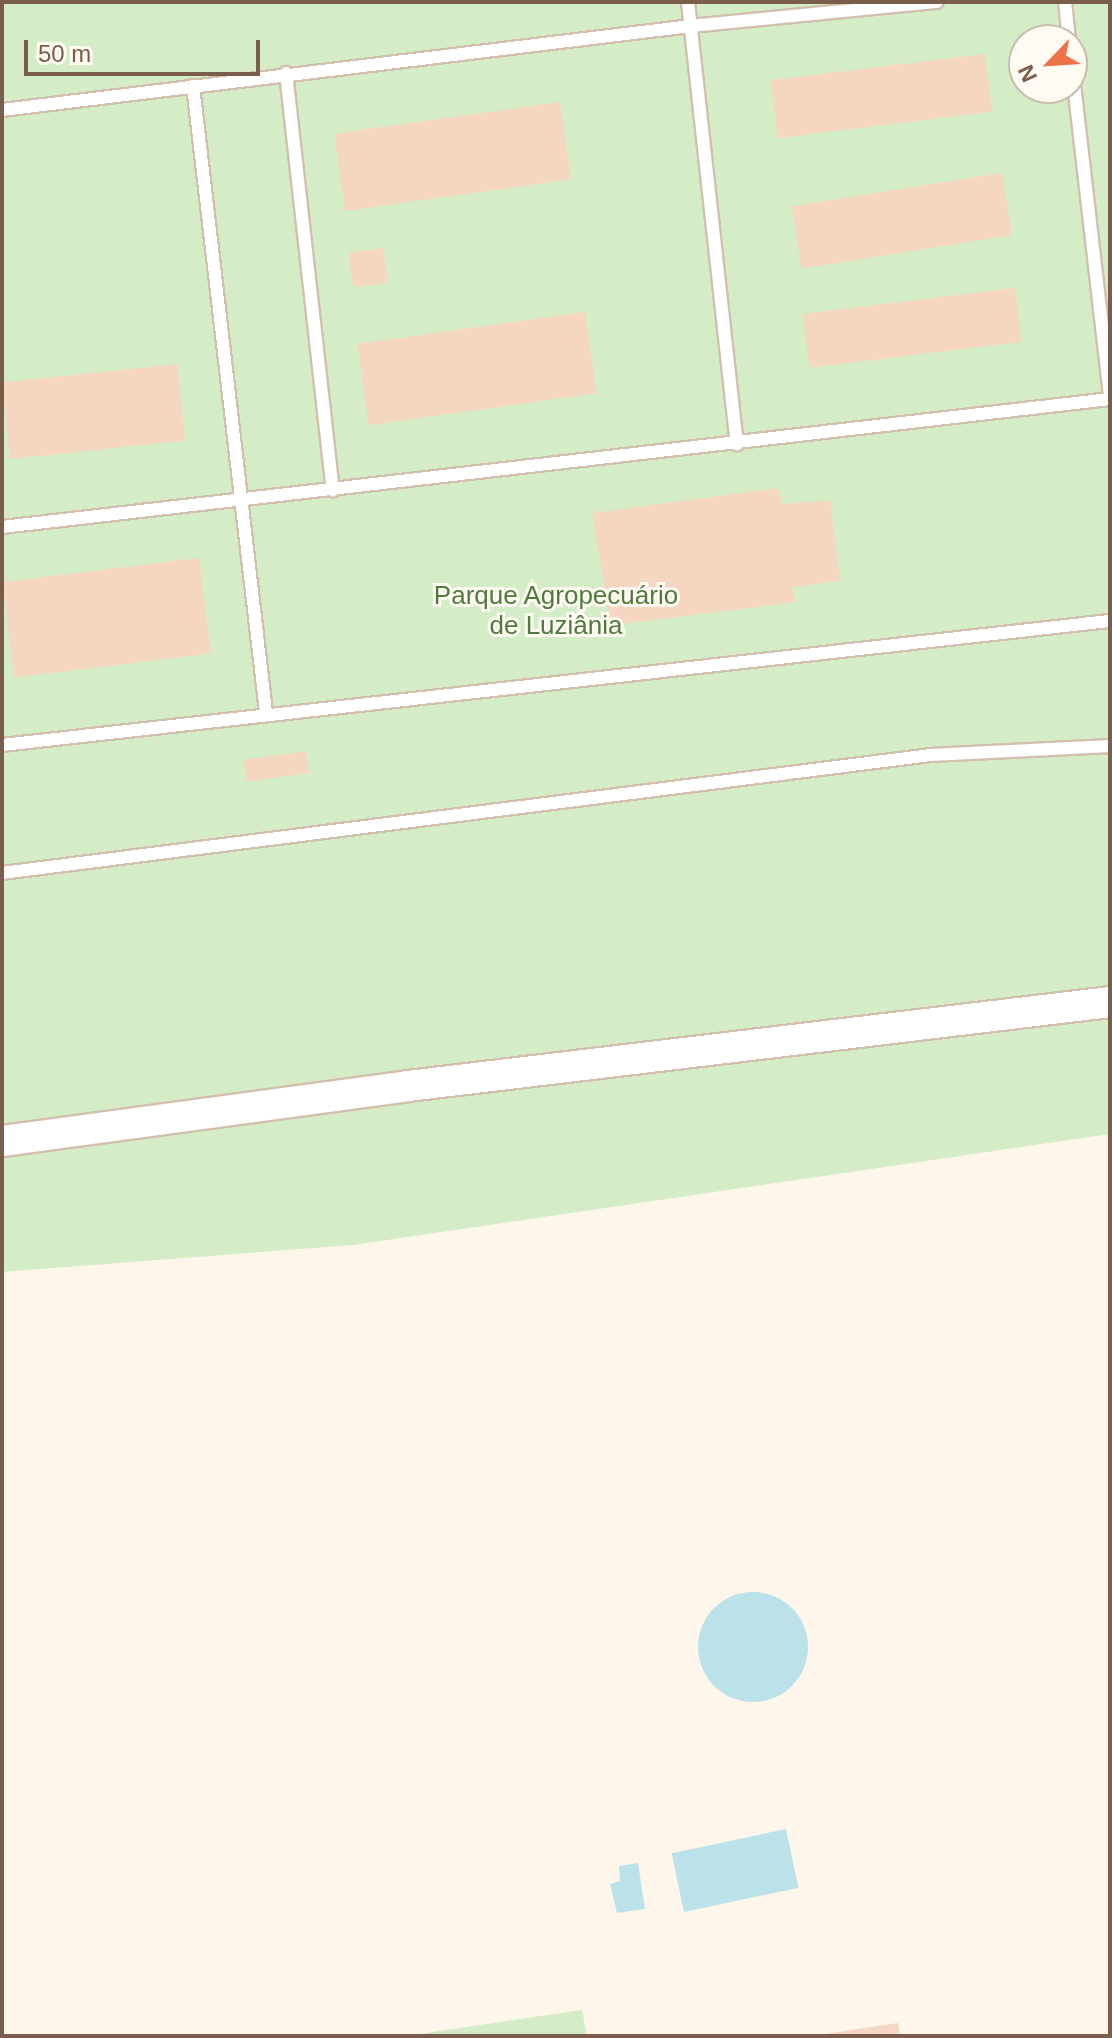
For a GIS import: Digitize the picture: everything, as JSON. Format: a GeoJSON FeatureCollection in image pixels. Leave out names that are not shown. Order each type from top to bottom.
{"type":"FeatureCollection","features":[{"type":"Feature","properties":{"kind":"street"},"geometry":{"type":"LineString","coordinates":[[2,1141],[1110,1002]]}},
{"type":"Feature","properties":{"kind":"lane"},"geometry":{"type":"LineString","coordinates":[[688,2],[737,444]]}},
{"type":"Feature","properties":{"kind":"lane"},"geometry":{"type":"LineString","coordinates":[[2,110],[286,73],[508,52],[691,26],[937,2]]}},
{"type":"Feature","properties":{"kind":"lane"},"geometry":{"type":"LineString","coordinates":[[1065,2],[1067,24]]}},
{"type":"Feature","properties":{"kind":"lane"},"geometry":{"type":"LineString","coordinates":[[286,73],[333,490]]}},
{"type":"Feature","properties":{"kind":"lane"},"geometry":{"type":"LineString","coordinates":[[193,86],[244,498],[266,712]]}},
{"type":"Feature","properties":{"kind":"lane"},"geometry":{"type":"LineString","coordinates":[[2,527],[737,444],[1110,397],[1076,104]]}},
{"type":"Feature","properties":{"kind":"lane"},"geometry":{"type":"LineString","coordinates":[[2,745],[266,712],[1110,621]]}},
{"type":"Feature","properties":{"kind":"lane"},"geometry":{"type":"LineString","coordinates":[[2,873],[931,755],[1110,746]]}},
{"type":"Feature","properties":{"kind":"green space","name":"Parque Agropecuário de Luziânia"},"geometry":{"type":"Polygon","coordinates":[[[2,2],[1110,2],[1110,1134],[353,1245],[2,1272],[2,2]]]}},
{"type":"Feature","properties":{"kind":"green space"},"geometry":{"type":"Polygon","coordinates":[[[582,2010],[587,2036],[405,2036],[582,2010]]]}},
{"type":"Feature","properties":{"kind":"water"},"geometry":{"type":"Polygon","coordinates":[[[753,1592],[774,1596],[792,1608],[804,1626],[808,1647],[804,1668],[792,1686],[774,1698],[753,1702],[732,1698],[714,1686],[702,1668],[698,1647],[702,1626],[714,1608],[732,1596],[753,1592]]]}},
{"type":"Feature","properties":{"kind":"water"},"geometry":{"type":"Polygon","coordinates":[[[786,1829],[798,1888],[684,1912],[672,1853],[786,1829]]]}},
{"type":"Feature","properties":{"kind":"water"},"geometry":{"type":"Polygon","coordinates":[[[638,1863],[645,1909],[617,1913],[610,1884],[620,1881],[619,1866],[638,1863]]]}},
{"type":"Feature","properties":{"kind":"building"},"geometry":{"type":"Polygon","coordinates":[[[985,54],[992,112],[778,138],[771,80],[985,54]]]}},
{"type":"Feature","properties":{"kind":"building"},"geometry":{"type":"Polygon","coordinates":[[[560,102],[571,179],[345,211],[334,134],[560,102]]]}},
{"type":"Feature","properties":{"kind":"building"},"geometry":{"type":"Polygon","coordinates":[[[1002,173],[1012,235],[801,269],[792,206],[1002,173]]]}},
{"type":"Feature","properties":{"kind":"building"},"geometry":{"type":"Polygon","coordinates":[[[383,248],[388,283],[353,288],[348,253],[383,248]]]}},
{"type":"Feature","properties":{"kind":"building"},"geometry":{"type":"Polygon","coordinates":[[[1015,288],[1022,342],[809,368],[803,314],[1015,288]]]}},
{"type":"Feature","properties":{"kind":"building"},"geometry":{"type":"Polygon","coordinates":[[[585,312],[596,393],[369,425],[357,344],[585,312]]]}},
{"type":"Feature","properties":{"kind":"building"},"geometry":{"type":"Polygon","coordinates":[[[177,364],[185,441],[10,459],[2,382],[177,364]]]}},
{"type":"Feature","properties":{"kind":"building"},"geometry":{"type":"Polygon","coordinates":[[[778,488],[782,504],[830,500],[840,581],[792,587],[796,602],[611,625],[592,513],[778,488]]]}},
{"type":"Feature","properties":{"kind":"building"},"geometry":{"type":"Polygon","coordinates":[[[199,558],[211,653],[14,677],[2,582],[199,558]]]}},
{"type":"Feature","properties":{"kind":"building"},"geometry":{"type":"Polygon","coordinates":[[[306,751],[309,773],[247,782],[244,760],[306,751]]]}},
{"type":"Feature","properties":{"kind":"building"},"geometry":{"type":"Polygon","coordinates":[[[898,2023],[900,2036],[825,2036],[825,2034],[898,2023]]]}}]}
